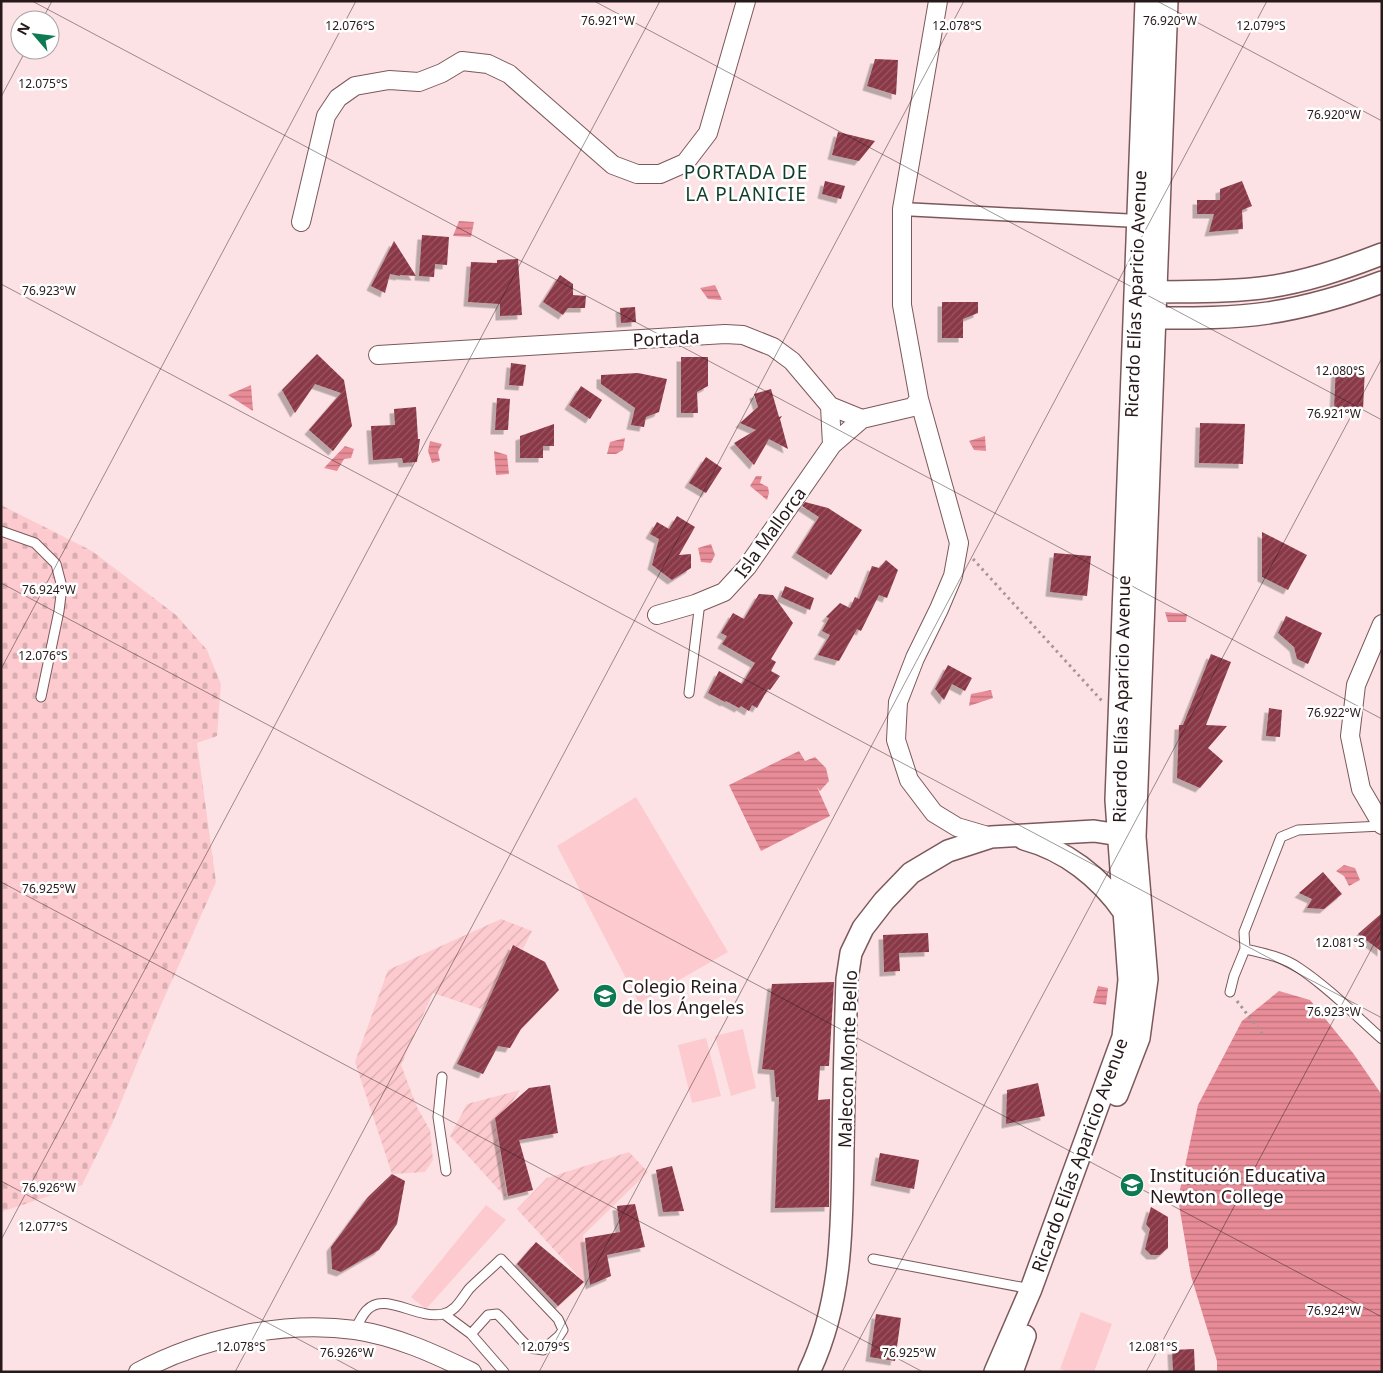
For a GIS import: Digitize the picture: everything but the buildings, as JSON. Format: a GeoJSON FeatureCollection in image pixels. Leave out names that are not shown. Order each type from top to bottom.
{"type":"FeatureCollection","features":[{"type":"Feature","properties":{"kind":"street"},"geometry":{"type":"LineString","coordinates":[[301,222],[326,116],[338,98],[355,86],[389,80],[420,82],[462,61],[488,64],[509,74],[614,165],[637,174],[660,174],[685,163],[708,133],[746,1]]}},
{"type":"Feature","properties":{"kind":"street"},"geometry":{"type":"LineString","coordinates":[[938,1],[902,209],[902,305],[919,399],[959,543],[953,576],[915,658],[898,702],[896,740],[910,780],[934,813],[957,827],[991,838]]}},
{"type":"Feature","properties":{"kind":"street","name":"Ricardo Elías Aparicio Avenue"},"geometry":{"type":"LineString","coordinates":[[1000,1370],[1025,1336],[1139,1038],[1147,980],[1128,848],[1116,800],[1128,759],[1119,720],[1146,1]]}},
{"type":"Feature","properties":{"kind":"street","name":"Ricardo Elías Aparicio Avenue"},"geometry":{"type":"LineString","coordinates":[[1000,1370],[1123,1037],[1129,980],[1124,913],[1128,848],[1128,759],[1156,318],[1167,1]]}},
{"type":"Feature","properties":{"kind":"street"},"geometry":{"type":"LineString","coordinates":[[902,209],[1138,221]]}},
{"type":"Feature","properties":{"kind":"street"},"geometry":{"type":"LineString","coordinates":[[1136,292],[1212,292],[1262,288],[1302,281],[1340,270],[1382,254]]}},
{"type":"Feature","properties":{"kind":"street"},"geometry":{"type":"LineString","coordinates":[[1134,318],[1266,313],[1306,306],[1354,293],[1382,282]]}},
{"type":"Feature","properties":{"kind":"street","name":"Portada"},"geometry":{"type":"LineString","coordinates":[[378,354],[743,335],[773,347],[792,361],[830,406],[862,419]]}},
{"type":"Feature","properties":{"kind":"street"},"geometry":{"type":"LineString","coordinates":[[862,419],[913,407],[919,399]]}},
{"type":"Feature","properties":{"kind":"street"},"geometry":{"type":"LineString","coordinates":[[830,406],[832,445]]}},
{"type":"Feature","properties":{"kind":"street","name":"Isla Mallorca"},"geometry":{"type":"LineString","coordinates":[[657,615],[700,602],[724,592],[747,567],[832,445],[862,419]]}},
{"type":"Feature","properties":{"kind":"street"},"geometry":{"type":"LineString","coordinates":[[1382,624],[1356,685],[1350,736],[1361,789],[1382,825]]}},
{"type":"Feature","properties":{"kind":"street"},"geometry":{"type":"LineString","coordinates":[[1094,831],[1105,824],[1113,813],[1116,800]]}},
{"type":"Feature","properties":{"kind":"street","name":"Malecon Monte Bello"},"geometry":{"type":"LineString","coordinates":[[809,1372],[818,1352],[833,1303],[841,1239],[847,979],[852,953],[863,928],[884,901],[911,874],[948,851],[991,838],[1094,831],[1128,848]]}},
{"type":"Feature","properties":{"kind":"street","name":"Malecon Monte Bello"},"geometry":{"type":"LineString","coordinates":[[1014,836],[1040,843],[1064,855],[1086,870],[1114,897],[1124,913]]}},
{"type":"Feature","properties":{"kind":"street"},"geometry":{"type":"LineString","coordinates":[[1086,870],[1106,869],[1128,848]]}},
{"type":"Feature","properties":{"kind":"street"},"geometry":{"type":"LineString","coordinates":[[138,1372],[187,1351],[225,1338],[306,1326],[355,1330],[393,1339],[431,1353],[472,1372]]}},
{"type":"Feature","properties":{"kind":"lane"},"geometry":{"type":"LineString","coordinates":[[1,531],[35,543],[56,564],[62,587],[42,698]]}},
{"type":"Feature","properties":{"kind":"lane"},"geometry":{"type":"LineString","coordinates":[[689,693],[700,602]]}},
{"type":"Feature","properties":{"kind":"lane"},"geometry":{"type":"LineString","coordinates":[[1230,992],[1245,949],[1244,932],[1281,838],[1298,830],[1382,825]]}},
{"type":"Feature","properties":{"kind":"lane"},"geometry":{"type":"LineString","coordinates":[[1245,949],[1272,955],[1298,968],[1335,997],[1382,1039]]}},
{"type":"Feature","properties":{"kind":"lane"},"geometry":{"type":"LineString","coordinates":[[442,1077],[438,1116],[446,1171]]}},
{"type":"Feature","properties":{"kind":"lane"},"geometry":{"type":"LineString","coordinates":[[873,1258],[1031,1289]]}},
{"type":"Feature","properties":{"kind":"lane"},"geometry":{"type":"LineString","coordinates":[[355,1330],[367,1310],[376,1304],[391,1303],[420,1314],[444,1314],[457,1306],[470,1288],[501,1259],[558,1318],[563,1330],[543,1350],[531,1348],[497,1314],[488,1315],[471,1334]]}},
{"type":"Feature","properties":{"kind":"lane"},"geometry":{"type":"LineString","coordinates":[[444,1314],[471,1334],[504,1372]]}},
{"type":"Feature","properties":{"kind":"path"},"geometry":{"type":"LineString","coordinates":[[959,543],[1119,720]]}},
{"type":"Feature","properties":{"kind":"path"},"geometry":{"type":"LineString","coordinates":[[1230,992],[1264,1036]]}},
{"type":"Feature","properties":{"kind":"green space"},"geometry":{"type":"Polygon","coordinates":[[[1,505],[92,551],[176,615],[207,650],[221,684],[217,736],[197,743],[216,882],[161,1005],[112,1124],[82,1185],[1,1212],[1,505]]]}},
{"type":"Feature","properties":{"kind":"green space"},"geometry":{"type":"Polygon","coordinates":[[[636,797],[728,952],[639,1003],[557,846],[636,797]]]}},
{"type":"Feature","properties":{"kind":"green space"},"geometry":{"type":"Polygon","coordinates":[[[501,919],[532,931],[523,949],[512,945],[484,1010],[433,993],[401,1065],[417,1107],[430,1130],[433,1160],[425,1172],[392,1174],[355,1062],[388,970],[501,919]]]}},
{"type":"Feature","properties":{"kind":"green space"},"geometry":{"type":"Polygon","coordinates":[[[743,1029],[756,1088],[731,1096],[715,1036],[743,1029]]]}},
{"type":"Feature","properties":{"kind":"green space"},"geometry":{"type":"Polygon","coordinates":[[[706,1038],[721,1096],[692,1103],[678,1045],[706,1038]]]}},
{"type":"Feature","properties":{"kind":"green space"},"geometry":{"type":"Polygon","coordinates":[[[520,1090],[510,1105],[495,1118],[507,1199],[450,1136],[467,1104],[520,1090]]]}},
{"type":"Feature","properties":{"kind":"green space"},"geometry":{"type":"Polygon","coordinates":[[[629,1152],[648,1172],[561,1257],[517,1209],[547,1178],[629,1152]]]}},
{"type":"Feature","properties":{"kind":"green space"},"geometry":{"type":"Polygon","coordinates":[[[486,1205],[506,1220],[426,1309],[411,1297],[486,1205]]]}},
{"type":"Feature","properties":{"kind":"green space"},"geometry":{"type":"Polygon","coordinates":[[[583,1234],[587,1286],[561,1257],[583,1234]]]}},
{"type":"Feature","properties":{"kind":"green space"},"geometry":{"type":"Polygon","coordinates":[[[1081,1312],[1112,1324],[1094,1372],[1068,1372],[1060,1369],[1081,1312]]]}},
{"type":"Feature","properties":{"kind":"shaded area"},"geometry":{"type":"Polygon","coordinates":[[[459,221],[474,222],[471,237],[453,236],[459,221]]]}},
{"type":"Feature","properties":{"kind":"shaded area"},"geometry":{"type":"Polygon","coordinates":[[[715,285],[722,300],[708,299],[700,288],[715,285]]]}},
{"type":"Feature","properties":{"kind":"shaded area"},"geometry":{"type":"Polygon","coordinates":[[[251,385],[253,411],[228,395],[251,385]]]}},
{"type":"Feature","properties":{"kind":"shaded area"},"geometry":{"type":"Polygon","coordinates":[[[985,436],[986,451],[974,450],[969,441],[985,436]]]}},
{"type":"Feature","properties":{"kind":"shaded area"},"geometry":{"type":"Polygon","coordinates":[[[625,438],[623,450],[616,454],[607,454],[610,442],[625,438]]]}},
{"type":"Feature","properties":{"kind":"shaded area"},"geometry":{"type":"Polygon","coordinates":[[[430,441],[442,444],[438,452],[440,461],[432,463],[428,451],[430,441]]]}},
{"type":"Feature","properties":{"kind":"shaded area"},"geometry":{"type":"Polygon","coordinates":[[[345,446],[354,449],[351,458],[344,459],[337,471],[324,468],[345,446]]]}},
{"type":"Feature","properties":{"kind":"shaded area"},"geometry":{"type":"Polygon","coordinates":[[[494,451],[507,455],[509,474],[496,475],[494,451]]]}},
{"type":"Feature","properties":{"kind":"shaded area"},"geometry":{"type":"Polygon","coordinates":[[[756,476],[762,476],[760,483],[768,487],[767,500],[750,486],[756,476]]]}},
{"type":"Feature","properties":{"kind":"shaded area"},"geometry":{"type":"Polygon","coordinates":[[[711,544],[715,555],[711,563],[701,562],[698,548],[711,544]]]}},
{"type":"Feature","properties":{"kind":"shaded area"},"geometry":{"type":"Polygon","coordinates":[[[1165,612],[1187,614],[1186,622],[1168,622],[1165,612]]]}},
{"type":"Feature","properties":{"kind":"shaded area"},"geometry":{"type":"Polygon","coordinates":[[[991,690],[993,698],[969,706],[971,694],[991,690]]]}},
{"type":"Feature","properties":{"kind":"shaded area"},"geometry":{"type":"Polygon","coordinates":[[[799,751],[805,761],[815,757],[826,768],[829,781],[820,791],[817,787],[830,816],[761,851],[729,785],[799,751]]]}},
{"type":"Feature","properties":{"kind":"shaded area"},"geometry":{"type":"Polygon","coordinates":[[[1344,865],[1355,868],[1360,880],[1349,886],[1344,876],[1336,871],[1344,865]]]}},
{"type":"Feature","properties":{"kind":"shaded area"},"geometry":{"type":"Polygon","coordinates":[[[1098,986],[1108,988],[1106,1005],[1093,1003],[1098,986]]]}},
{"type":"Feature","properties":{"kind":"shaded area"},"geometry":{"type":"Polygon","coordinates":[[[1279,991],[1310,1000],[1353,1053],[1382,1095],[1382,1372],[1217,1372],[1217,1361],[1191,1276],[1178,1199],[1198,1105],[1242,1021],[1279,991]]]}},
{"type":"Feature","properties":{"kind":"place","name":"Colegio Reina de los Ángeles"},"geometry":{"type":"Point","coordinates":[605,996]}},
{"type":"Feature","properties":{"kind":"place","name":"Institución Educativa Newton College"},"geometry":{"type":"Point","coordinates":[1132,1185]}},
{"type":"Feature","properties":{"kind":"district","name":"PORTADA DE LA PLANICIE"},"geometry":{"type":"Point","coordinates":[746,183]}}]}
